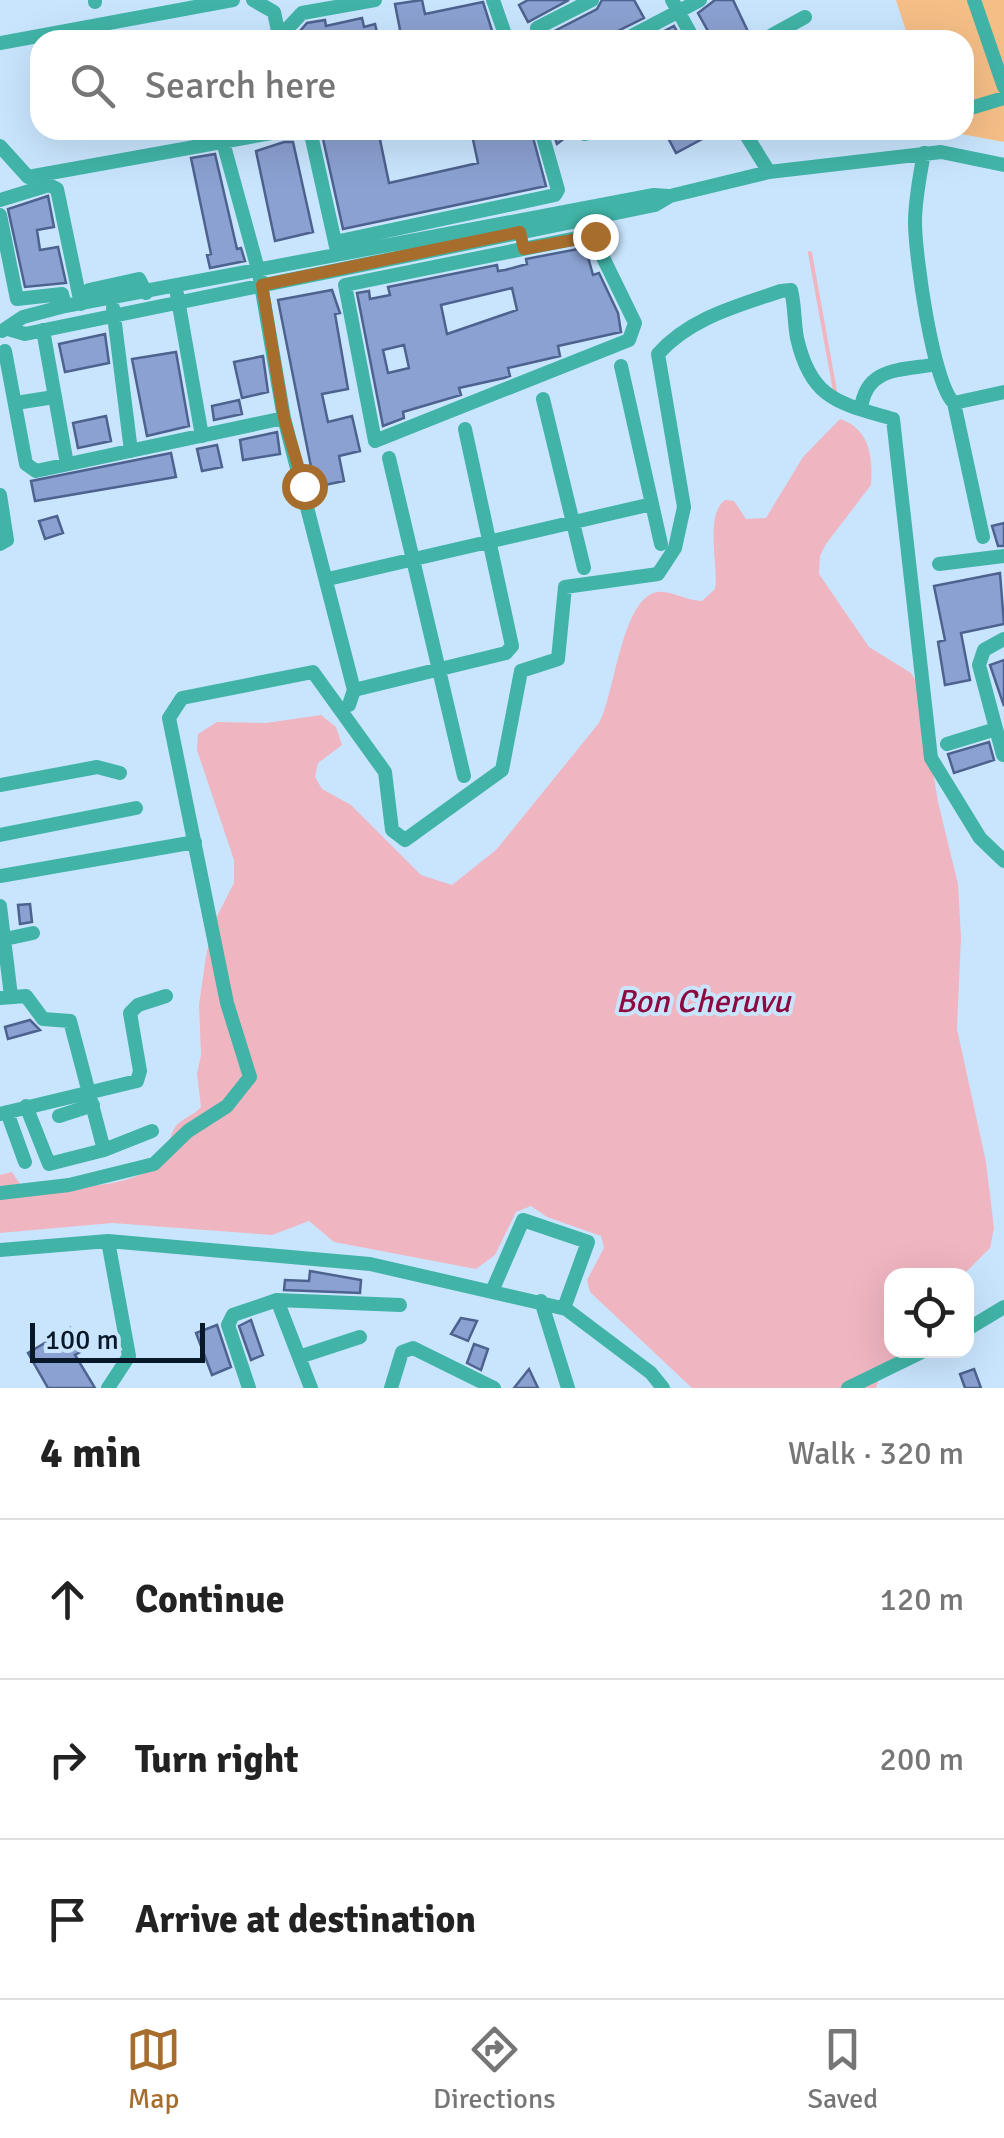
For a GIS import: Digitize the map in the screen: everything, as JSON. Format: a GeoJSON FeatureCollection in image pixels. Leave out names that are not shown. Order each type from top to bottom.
{"type":"FeatureCollection","features":[{"type":"Feature","properties":{"kind":"street"},"geometry":{"type":"LineString","coordinates":[[70,30],[233,0]]}},
{"type":"Feature","properties":{"kind":"street"},"geometry":{"type":"LineString","coordinates":[[253,0],[274,12],[278,30]]}},
{"type":"Feature","properties":{"kind":"street"},"geometry":{"type":"LineString","coordinates":[[288,30],[302,13],[375,0]]}},
{"type":"Feature","properties":{"kind":"street"},"geometry":{"type":"LineString","coordinates":[[493,0],[504,30]]}},
{"type":"Feature","properties":{"kind":"street"},"geometry":{"type":"LineString","coordinates":[[538,28],[592,0]]}},
{"type":"Feature","properties":{"kind":"street"},"geometry":{"type":"LineString","coordinates":[[639,30],[675,6],[700,0]]}},
{"type":"Feature","properties":{"kind":"street"},"geometry":{"type":"LineString","coordinates":[[974,0],[1004,87]]}},
{"type":"Feature","properties":{"kind":"street"},"geometry":{"type":"LineString","coordinates":[[675,6],[688,30]]}},
{"type":"Feature","properties":{"kind":"street"},"geometry":{"type":"LineString","coordinates":[[781,30],[805,17]]}},
{"type":"Feature","properties":{"kind":"street"},"geometry":{"type":"LineString","coordinates":[[0,43],[30,37]]}},
{"type":"Feature","properties":{"kind":"street"},"geometry":{"type":"LineString","coordinates":[[974,107],[1004,98]]}},
{"type":"Feature","properties":{"kind":"street"},"geometry":{"type":"LineString","coordinates":[[0,146],[28,177],[234,140]]}},
{"type":"Feature","properties":{"kind":"street"},"geometry":{"type":"LineString","coordinates":[[312,140],[336,250]]}},
{"type":"Feature","properties":{"kind":"street"},"geometry":{"type":"LineString","coordinates":[[261,279],[336,250],[547,197],[558,190],[544,140]]}},
{"type":"Feature","properties":{"kind":"street"},"geometry":{"type":"LineString","coordinates":[[749,140],[769,172]]}},
{"type":"Feature","properties":{"kind":"street"},"geometry":{"type":"LineString","coordinates":[[223,142],[261,279],[284,418],[328,580],[351,698],[506,653],[512,646],[466,429]]}},
{"type":"Feature","properties":{"kind":"street"},"geometry":{"type":"LineString","coordinates":[[530,218],[571,210],[655,205],[670,196],[769,172],[924,153],[941,152],[1004,165]]}},
{"type":"Feature","properties":{"kind":"street"},"geometry":{"type":"LineString","coordinates":[[924,153],[916,237],[944,391],[954,403],[983,537]]}},
{"type":"Feature","properties":{"kind":"street"},"geometry":{"type":"LineString","coordinates":[[0,200],[49,185],[57,189],[85,297]]}},
{"type":"Feature","properties":{"kind":"street"},"geometry":{"type":"LineString","coordinates":[[336,250],[509,232],[542,209],[547,197]]}},
{"type":"Feature","properties":{"kind":"street"},"geometry":{"type":"LineString","coordinates":[[547,197],[571,210]]}},
{"type":"Feature","properties":{"kind":"street"},"geometry":{"type":"LineString","coordinates":[[4,330],[25,334],[114,316],[177,295],[613,209]]}},
{"type":"Feature","properties":{"kind":"street"},"geometry":{"type":"LineString","coordinates":[[0,216],[17,299],[62,294],[65,306]]}},
{"type":"Feature","properties":{"kind":"street"},"geometry":{"type":"LineString","coordinates":[[509,232],[524,249]]}},
{"type":"Feature","properties":{"kind":"street"},"geometry":{"type":"LineString","coordinates":[[505,254],[509,232]]}},
{"type":"Feature","properties":{"kind":"street"},"geometry":{"type":"LineString","coordinates":[[595,236],[634,323],[629,340],[375,440],[345,285],[524,249],[595,236]]}},
{"type":"Feature","properties":{"kind":"street"},"geometry":{"type":"LineString","coordinates":[[4,330],[23,316],[139,280],[146,293]]}},
{"type":"Feature","properties":{"kind":"street"},"geometry":{"type":"LineString","coordinates":[[0,1193],[69,1185],[154,1164],[188,1132],[227,1106],[250,1077],[227,1003],[169,718],[182,698],[312,672],[385,772],[392,830],[405,840],[502,770],[521,671],[558,659],[565,586],[658,574],[675,548],[684,507],[658,354],[680,332],[713,315],[791,290],[796,336],[807,370],[834,402],[894,418],[931,758],[980,838],[1004,861]]}},
{"type":"Feature","properties":{"kind":"street"},"geometry":{"type":"LineString","coordinates":[[85,297],[177,295]]}},
{"type":"Feature","properties":{"kind":"street"},"geometry":{"type":"LineString","coordinates":[[177,295],[202,436]]}},
{"type":"Feature","properties":{"kind":"street"},"geometry":{"type":"LineString","coordinates":[[111,298],[131,450]]}},
{"type":"Feature","properties":{"kind":"street"},"geometry":{"type":"LineString","coordinates":[[43,330],[67,464]]}},
{"type":"Feature","properties":{"kind":"street"},"geometry":{"type":"LineString","coordinates":[[6,350],[30,470],[284,418]]}},
{"type":"Feature","properties":{"kind":"street"},"geometry":{"type":"LineString","coordinates":[[861,410],[864,388],[872,380],[938,364]]}},
{"type":"Feature","properties":{"kind":"street"},"geometry":{"type":"LineString","coordinates":[[621,366],[661,544]]}},
{"type":"Feature","properties":{"kind":"street"},"geometry":{"type":"LineString","coordinates":[[954,403],[1004,392]]}},
{"type":"Feature","properties":{"kind":"street"},"geometry":{"type":"LineString","coordinates":[[16,403],[54,397]]}},
{"type":"Feature","properties":{"kind":"street"},"geometry":{"type":"LineString","coordinates":[[542,399],[584,568]]}},
{"type":"Feature","properties":{"kind":"street"},"geometry":{"type":"LineString","coordinates":[[389,458],[464,776]]}},
{"type":"Feature","properties":{"kind":"street"},"geometry":{"type":"LineString","coordinates":[[0,495],[7,540],[0,544]]}},
{"type":"Feature","properties":{"kind":"street"},"geometry":{"type":"LineString","coordinates":[[328,580],[652,504]]}},
{"type":"Feature","properties":{"kind":"street"},"geometry":{"type":"LineString","coordinates":[[939,564],[994,554],[1004,556]]}},
{"type":"Feature","properties":{"kind":"street"},"geometry":{"type":"LineString","coordinates":[[1003,755],[980,656],[1004,638]]}},
{"type":"Feature","properties":{"kind":"street"},"geometry":{"type":"LineString","coordinates":[[947,744],[996,729]]}},
{"type":"Feature","properties":{"kind":"street"},"geometry":{"type":"LineString","coordinates":[[0,786],[97,766],[120,773]]}},
{"type":"Feature","properties":{"kind":"street"},"geometry":{"type":"LineString","coordinates":[[0,835],[136,808]]}},
{"type":"Feature","properties":{"kind":"street"},"geometry":{"type":"LineString","coordinates":[[0,876],[194,842]]}},
{"type":"Feature","properties":{"kind":"street"},"geometry":{"type":"LineString","coordinates":[[0,906],[6,938],[6,997],[30,999],[43,1020],[70,1021],[104,1150]]}},
{"type":"Feature","properties":{"kind":"street"},"geometry":{"type":"LineString","coordinates":[[6,938],[33,933]]}},
{"type":"Feature","properties":{"kind":"street"},"geometry":{"type":"LineString","coordinates":[[60,1116],[91,1098],[137,1081],[140,1072],[131,1009],[166,996]]}},
{"type":"Feature","properties":{"kind":"street"},"geometry":{"type":"LineString","coordinates":[[25,1162],[4,1113],[26,1106],[91,1098]]}},
{"type":"Feature","properties":{"kind":"street"},"geometry":{"type":"LineString","coordinates":[[26,1106],[49,1164],[152,1132]]}},
{"type":"Feature","properties":{"kind":"street"},"geometry":{"type":"LineString","coordinates":[[492,1290],[524,1220],[588,1242],[564,1308]]}},
{"type":"Feature","properties":{"kind":"street"},"geometry":{"type":"LineString","coordinates":[[108,1241],[129,1356],[108,1388]]}},
{"type":"Feature","properties":{"kind":"street"},"geometry":{"type":"LineString","coordinates":[[0,1250],[108,1241],[370,1264],[564,1308],[652,1373],[663,1388]]}},
{"type":"Feature","properties":{"kind":"street"},"geometry":{"type":"LineString","coordinates":[[277,1300],[310,1388]]}},
{"type":"Feature","properties":{"kind":"street"},"geometry":{"type":"LineString","coordinates":[[250,1388],[228,1321],[277,1300],[400,1305]]}},
{"type":"Feature","properties":{"kind":"street"},"geometry":{"type":"LineString","coordinates":[[541,1300],[568,1388]]}},
{"type":"Feature","properties":{"kind":"street"},"geometry":{"type":"LineString","coordinates":[[974,1325],[1004,1307]]}},
{"type":"Feature","properties":{"kind":"street"},"geometry":{"type":"LineString","coordinates":[[299,1357],[360,1337]]}},
{"type":"Feature","properties":{"kind":"street"},"geometry":{"type":"LineString","coordinates":[[391,1388],[402,1352],[413,1348],[494,1388]]}},
{"type":"Feature","properties":{"kind":"street"},"geometry":{"type":"LineString","coordinates":[[848,1388],[910,1358]]}},
{"type":"Feature","properties":{"kind":"shaded area"},"geometry":{"type":"Polygon","coordinates":[[[896,0],[1004,0],[1004,142],[974,136],[974,30],[906,30],[896,0]]]}},
{"type":"Feature","properties":{"kind":"water","name":"Bon Cheruvu"},"geometry":{"type":"Polygon","coordinates":[[[840,419],[858,430],[868,445],[871,485],[826,544],[820,556],[819,574],[869,647],[911,673],[919,685],[938,802],[958,884],[961,937],[957,1029],[986,1162],[994,1228],[990,1248],[970,1268],[884,1268],[884,1358],[894,1358],[881,1372],[876,1388],[692,1388],[590,1292],[587,1280],[604,1248],[601,1236],[547,1217],[531,1206],[516,1212],[495,1255],[476,1269],[334,1242],[309,1221],[272,1235],[112,1223],[0,1233],[0,1175],[12,1172],[22,1187],[56,1188],[99,1185],[138,1175],[153,1167],[164,1155],[176,1126],[201,1107],[197,1074],[201,1055],[199,1005],[214,922],[234,883],[234,860],[197,750],[198,734],[217,722],[266,723],[321,715],[336,727],[342,745],[318,763],[315,777],[322,789],[351,805],[421,875],[452,885],[496,850],[599,723],[627,629],[645,598],[662,592],[702,601],[715,589],[714,529],[719,507],[725,500],[734,501],[746,519],[766,518],[803,457],[840,419]]]}},
{"type":"Feature","properties":{"kind":"building"},"geometry":{"type":"Polygon","coordinates":[[[422,0],[425,14],[483,2],[492,30],[400,30],[395,4],[422,0]]]}},
{"type":"Feature","properties":{"kind":"building"},"geometry":{"type":"Polygon","coordinates":[[[528,0],[569,0],[528,22],[519,5],[528,0]]]}},
{"type":"Feature","properties":{"kind":"building"},"geometry":{"type":"Polygon","coordinates":[[[602,0],[634,0],[644,18],[620,30],[556,30],[597,9],[602,0]]]}},
{"type":"Feature","properties":{"kind":"building"},"geometry":{"type":"Polygon","coordinates":[[[715,0],[733,0],[747,30],[707,30],[698,13],[715,0]]]}},
{"type":"Feature","properties":{"kind":"building"},"geometry":{"type":"Polygon","coordinates":[[[362,18],[364,27],[375,24],[376,30],[301,30],[307,23],[325,20],[326,26],[362,18]]]}},
{"type":"Feature","properties":{"kind":"building"},"geometry":{"type":"Polygon","coordinates":[[[323,140],[380,140],[389,183],[478,163],[473,140],[534,140],[546,186],[343,229],[323,140]]]}},
{"type":"Feature","properties":{"kind":"building"},"geometry":{"type":"Polygon","coordinates":[[[669,140],[700,140],[676,153],[669,140]]]}},
{"type":"Feature","properties":{"kind":"building"},"geometry":{"type":"Polygon","coordinates":[[[293,142],[313,232],[275,241],[256,151],[293,142]]]}},
{"type":"Feature","properties":{"kind":"building"},"geometry":{"type":"Polygon","coordinates":[[[215,154],[237,249],[241,248],[245,261],[210,268],[207,255],[211,254],[191,158],[215,154]]]}},
{"type":"Feature","properties":{"kind":"building"},"geometry":{"type":"Polygon","coordinates":[[[48,196],[54,227],[37,230],[40,250],[58,247],[66,283],[25,287],[8,209],[48,196]]]}},
{"type":"Feature","properties":{"kind":"building"},"geometry":{"type":"Polygon","coordinates":[[[586,250],[593,275],[599,273],[618,313],[621,332],[558,346],[560,356],[508,368],[510,376],[459,388],[461,395],[403,412],[404,418],[383,426],[357,293],[369,291],[370,299],[390,295],[388,287],[497,265],[498,271],[505,270],[527,264],[526,259],[586,250]],[[512,288],[441,305],[447,334],[517,310],[512,288]],[[404,345],[383,350],[388,373],[409,368],[404,345]]]}},
{"type":"Feature","properties":{"kind":"building"},"geometry":{"type":"Polygon","coordinates":[[[332,290],[340,313],[335,314],[348,389],[322,394],[328,422],[352,416],[360,451],[339,456],[344,481],[315,487],[278,300],[332,290]]]}},
{"type":"Feature","properties":{"kind":"building"},"geometry":{"type":"Polygon","coordinates":[[[105,334],[109,363],[65,372],[59,344],[105,334]]]}},
{"type":"Feature","properties":{"kind":"building"},"geometry":{"type":"Polygon","coordinates":[[[176,352],[189,426],[147,436],[132,359],[176,352]]]}},
{"type":"Feature","properties":{"kind":"building"},"geometry":{"type":"Polygon","coordinates":[[[263,356],[268,392],[242,398],[234,362],[263,356]]]}},
{"type":"Feature","properties":{"kind":"building"},"geometry":{"type":"Polygon","coordinates":[[[239,400],[242,414],[214,420],[212,406],[239,400]]]}},
{"type":"Feature","properties":{"kind":"building"},"geometry":{"type":"Polygon","coordinates":[[[106,416],[111,441],[78,448],[73,423],[106,416]]]}},
{"type":"Feature","properties":{"kind":"building"},"geometry":{"type":"Polygon","coordinates":[[[277,432],[280,454],[243,460],[240,440],[277,432]]]}},
{"type":"Feature","properties":{"kind":"building"},"geometry":{"type":"Polygon","coordinates":[[[217,445],[222,467],[202,471],[197,449],[217,445]]]}},
{"type":"Feature","properties":{"kind":"building"},"geometry":{"type":"Polygon","coordinates":[[[171,453],[176,477],[35,501],[31,481],[171,453]]]}},
{"type":"Feature","properties":{"kind":"building"},"geometry":{"type":"Polygon","coordinates":[[[57,516],[63,533],[45,539],[39,521],[57,516]]]}},
{"type":"Feature","properties":{"kind":"building"},"geometry":{"type":"Polygon","coordinates":[[[1004,523],[1004,546],[998,546],[992,526],[1004,523]]]}},
{"type":"Feature","properties":{"kind":"building"},"geometry":{"type":"Polygon","coordinates":[[[1000,573],[1004,624],[961,633],[970,680],[945,685],[938,642],[945,640],[934,586],[1000,573]]]}},
{"type":"Feature","properties":{"kind":"building"},"geometry":{"type":"Polygon","coordinates":[[[1004,660],[1004,706],[990,665],[1004,660]]]}},
{"type":"Feature","properties":{"kind":"building"},"geometry":{"type":"Polygon","coordinates":[[[989,742],[994,760],[954,773],[948,754],[989,742]]]}},
{"type":"Feature","properties":{"kind":"building"},"geometry":{"type":"Polygon","coordinates":[[[30,904],[32,922],[20,924],[18,905],[30,904]]]}},
{"type":"Feature","properties":{"kind":"building"},"geometry":{"type":"Polygon","coordinates":[[[30,1020],[40,1030],[8,1039],[5,1027],[30,1020]]]}},
{"type":"Feature","properties":{"kind":"building"},"geometry":{"type":"Polygon","coordinates":[[[310,1271],[361,1280],[360,1293],[284,1290],[285,1280],[309,1281],[310,1271]]]}},
{"type":"Feature","properties":{"kind":"building"},"geometry":{"type":"Polygon","coordinates":[[[461,1318],[477,1321],[468,1341],[451,1334],[461,1318]]]}},
{"type":"Feature","properties":{"kind":"building"},"geometry":{"type":"Polygon","coordinates":[[[251,1320],[263,1355],[251,1360],[239,1326],[251,1320]]]}},
{"type":"Feature","properties":{"kind":"building"},"geometry":{"type":"Polygon","coordinates":[[[217,1325],[231,1367],[212,1375],[196,1333],[217,1325]]]}},
{"type":"Feature","properties":{"kind":"building"},"geometry":{"type":"Polygon","coordinates":[[[70,1328],[84,1350],[75,1355],[95,1388],[48,1388],[28,1353],[70,1328]]]}},
{"type":"Feature","properties":{"kind":"building"},"geometry":{"type":"Polygon","coordinates":[[[474,1344],[488,1349],[481,1370],[467,1363],[474,1344]]]}},
{"type":"Feature","properties":{"kind":"building"},"geometry":{"type":"Polygon","coordinates":[[[529,1369],[538,1388],[514,1388],[529,1369]]]}},
{"type":"Feature","properties":{"kind":"building"},"geometry":{"type":"Polygon","coordinates":[[[974,1369],[981,1388],[965,1388],[960,1374],[974,1369]]]}},
{"type":"Feature","properties":{"kind":"waterway"},"geometry":{"type":"LineString","coordinates":[[810,253],[835,391]]}},
{"type":"Feature","properties":{"kind":"route"},"geometry":{"type":"LineString","coordinates":[[304,486],[284,418],[262,285],[520,232],[524,249],[595,236]]}}]}
